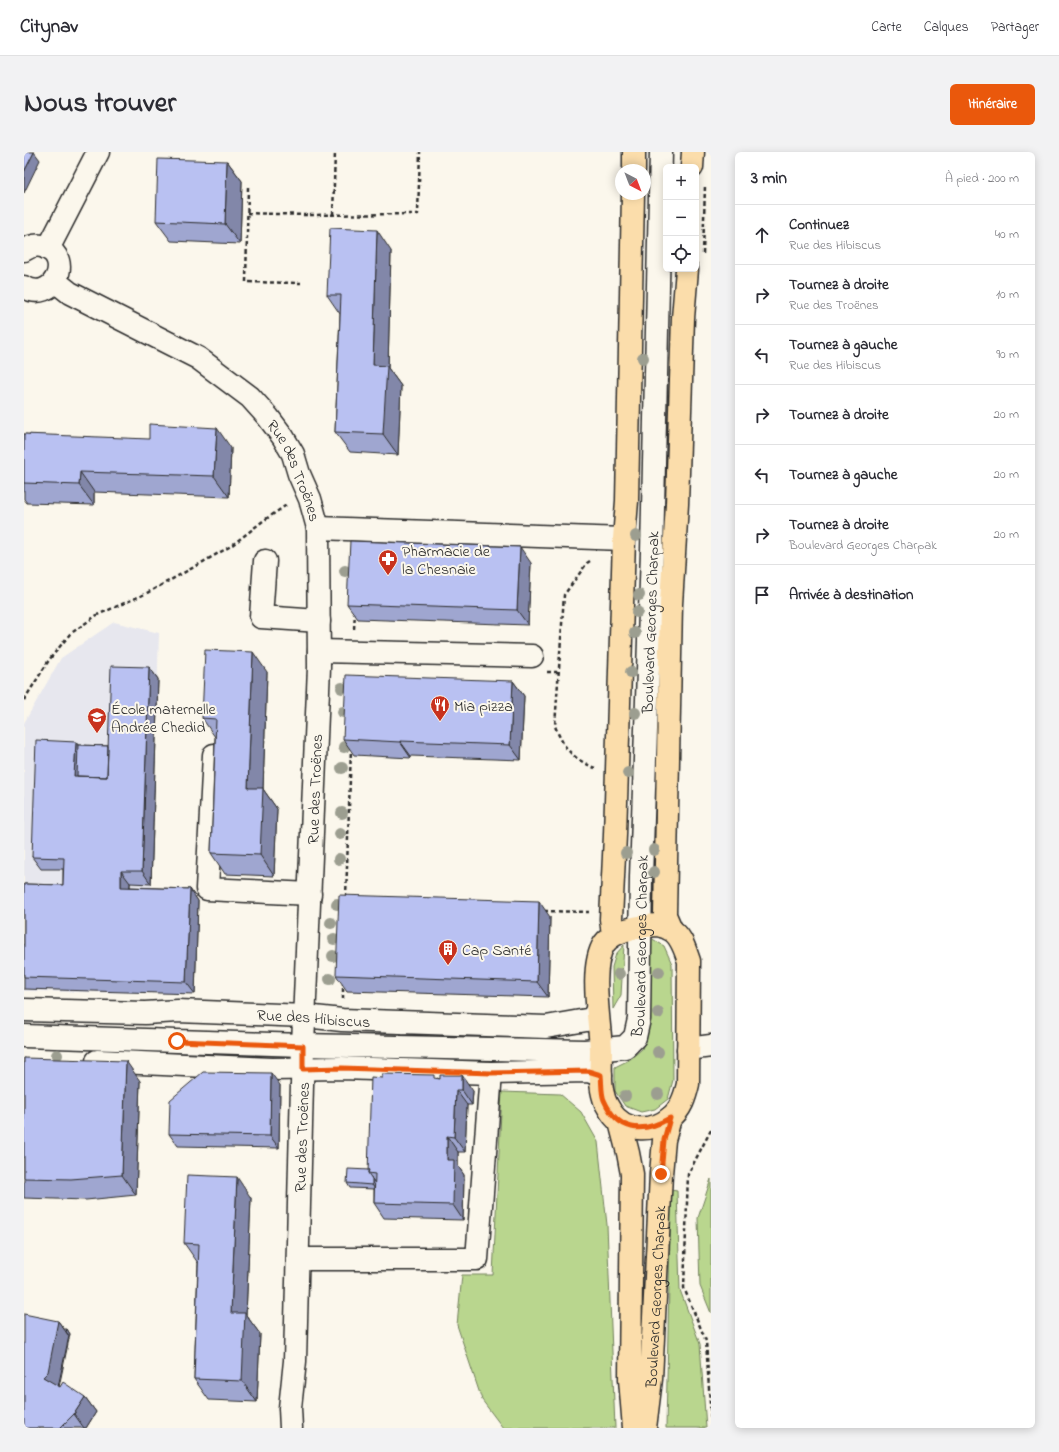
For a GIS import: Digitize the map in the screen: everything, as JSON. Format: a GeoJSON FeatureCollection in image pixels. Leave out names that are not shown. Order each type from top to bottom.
{"type":"FeatureCollection","features":[{"type":"Feature","properties":{"kind":"main road"},"geometry":{"type":"LineString","coordinates":[[634,152],[634,164]]}},
{"type":"Feature","properties":{"kind":"main road"},"geometry":{"type":"LineString","coordinates":[[692,164],[693,152]]}},
{"type":"Feature","properties":{"kind":"main road","name":"Boulevard Georges Charpak"},"geometry":{"type":"LineString","coordinates":[[613,935],[611,919],[624,539],[627,501],[633,200]]}},
{"type":"Feature","properties":{"kind":"main road","name":"Boulevard Georges Charpak"},"geometry":{"type":"LineString","coordinates":[[645,1428],[651,1379],[664,1140],[670,1118],[685,1098],[688,1084],[689,961],[682,942],[671,929],[665,915],[670,612],[677,504],[683,318],[687,272]]}},
{"type":"Feature","properties":{"kind":"main road"},"geometry":{"type":"LineString","coordinates":[[670,1118],[660,1124],[646,1128],[636,1128],[620,1122],[612,1113],[604,1098],[601,1075],[593,1050],[597,1010],[596,986],[598,961],[604,944],[613,935],[640,927],[657,925],[671,929]]}},
{"type":"Feature","properties":{"kind":"main road","name":"Boulevard Georges Charpak"},"geometry":{"type":"LineString","coordinates":[[620,1122],[632,1174],[630,1380],[634,1428]]}},
{"type":"Feature","properties":{"kind":"street"},"geometry":{"type":"LineString","coordinates":[[48,249],[98,152]]}},
{"type":"Feature","properties":{"kind":"street","name":"Boulevard Georges Charpak"},"geometry":{"type":"LineString","coordinates":[[593,1050],[625,1047],[635,1037],[639,1019],[640,927],[652,560],[661,152]]}},
{"type":"Feature","properties":{"kind":"street"},"geometry":{"type":"LineString","coordinates":[[24,250],[34,246],[41,246],[48,249],[58,260],[59,267],[55,281],[50,286],[43,290],[36,291],[24,287]]}},
{"type":"Feature","properties":{"kind":"street","name":"Rue des Troënes"},"geometry":{"type":"LineString","coordinates":[[55,281],[70,293],[198,358],[250,397],[268,417],[283,437],[293,454],[318,528],[319,651],[303,1046],[295,1361],[290,1408],[291,1428]]}},
{"type":"Feature","properties":{"kind":"street"},"geometry":{"type":"LineString","coordinates":[[318,528],[624,539]]}},
{"type":"Feature","properties":{"kind":"street"},"geometry":{"type":"LineString","coordinates":[[265,561],[260,617],[319,621]]}},
{"type":"Feature","properties":{"kind":"street"},"geometry":{"type":"LineString","coordinates":[[319,651],[532,656]]}},
{"type":"Feature","properties":{"kind":"street"},"geometry":{"type":"LineString","coordinates":[[214,755],[207,889],[310,894]]}},
{"type":"Feature","properties":{"kind":"street","name":"Rue des Hibiscus"},"geometry":{"type":"LineString","coordinates":[[24,1010],[145,1013],[178,1011],[305,1016],[342,1020],[546,1027],[592,1019],[597,1010]]}},
{"type":"Feature","properties":{"kind":"street","name":"Rue des Hibiscus"},"geometry":{"type":"LineString","coordinates":[[24,1036],[303,1046],[593,1050]]}},
{"type":"Feature","properties":{"kind":"street"},"geometry":{"type":"LineString","coordinates":[[688,1049],[711,1046]]}},
{"type":"Feature","properties":{"kind":"street"},"geometry":{"type":"LineString","coordinates":[[80,1061],[303,1069],[342,1068],[491,1073],[588,1071],[601,1075]]}},
{"type":"Feature","properties":{"kind":"street"},"geometry":{"type":"LineString","coordinates":[[298,1259],[477,1259],[491,1073]]}},
{"type":"Feature","properties":{"kind":"path"},"geometry":{"type":"LineString","coordinates":[[333,215],[335,152]]}},
{"type":"Feature","properties":{"kind":"path"},"geometry":{"type":"LineString","coordinates":[[247,213],[333,215],[418,214],[420,152]]}},
{"type":"Feature","properties":{"kind":"path"},"geometry":{"type":"LineString","coordinates":[[248,187],[246,282],[301,283]]}},
{"type":"Feature","properties":{"kind":"path"},"geometry":{"type":"LineString","coordinates":[[24,700],[49,660],[70,634],[97,615],[176,578],[231,546],[306,490]]}},
{"type":"Feature","properties":{"kind":"path"},"geometry":{"type":"LineString","coordinates":[[594,560],[587,563],[564,595],[555,726],[560,739],[568,752],[600,770]]}},
{"type":"Feature","properties":{"kind":"path"},"geometry":{"type":"LineString","coordinates":[[352,652],[355,606]]}},
{"type":"Feature","properties":{"kind":"path"},"geometry":{"type":"LineString","coordinates":[[346,898],[351,745]]}},
{"type":"Feature","properties":{"kind":"path"},"geometry":{"type":"LineString","coordinates":[[541,911],[596,913]]}},
{"type":"Feature","properties":{"kind":"path"},"geometry":{"type":"LineString","coordinates":[[342,1020],[343,982]]}},
{"type":"Feature","properties":{"kind":"path"},"geometry":{"type":"LineString","coordinates":[[711,1130],[688,1174],[684,1288],[706,1341],[711,1420]]}},
{"type":"Feature","properties":{"kind":"shaded area"},"geometry":{"type":"Polygon","coordinates":[[[114,622],[159,633],[151,899],[198,901],[195,994],[24,991],[24,723],[61,658],[114,622]]]}},
{"type":"Feature","properties":{"kind":"green space"},"geometry":{"type":"Polygon","coordinates":[[[651,938],[664,946],[672,964],[673,1080],[668,1099],[655,1109],[641,1112],[625,1106],[615,1091],[615,1067],[629,1060],[642,1049],[646,1035],[651,938]]]}},
{"type":"Feature","properties":{"kind":"green space"},"geometry":{"type":"Polygon","coordinates":[[[624,945],[621,995],[613,1009],[612,967],[616,954],[624,945]]]}},
{"type":"Feature","properties":{"kind":"green space"},"geometry":{"type":"Polygon","coordinates":[[[502,1092],[560,1094],[581,1112],[598,1142],[607,1225],[615,1428],[503,1428],[482,1400],[457,1325],[462,1275],[493,1275],[502,1092]]]}},
{"type":"Feature","properties":{"kind":"green space"},"geometry":{"type":"Polygon","coordinates":[[[711,1179],[711,1313],[700,1286],[698,1218],[711,1179]]]}},
{"type":"Feature","properties":{"kind":"green space"},"geometry":{"type":"Polygon","coordinates":[[[671,1190],[677,1191],[680,1290],[700,1344],[706,1428],[666,1428],[671,1190]]]}},
{"type":"Feature","properties":{"kind":"building"},"geometry":{"type":"Polygon","coordinates":[[[24,152],[34,152],[24,172],[24,152]]]}},
{"type":"Feature","properties":{"kind":"building"},"geometry":{"type":"Polygon","coordinates":[[[158,159],[227,161],[225,224],[156,221],[158,159]]]}},
{"type":"Feature","properties":{"kind":"building"},"geometry":{"type":"Polygon","coordinates":[[[330,228],[377,230],[373,365],[387,366],[383,434],[335,432],[341,295],[327,295],[330,228]]]}},
{"type":"Feature","properties":{"kind":"building"},"geometry":{"type":"Polygon","coordinates":[[[149,424],[217,428],[214,476],[80,472],[79,485],[24,483],[24,434],[149,439],[149,424]]]}},
{"type":"Feature","properties":{"kind":"building"},"geometry":{"type":"Polygon","coordinates":[[[350,541],[520,547],[517,610],[347,604],[350,541]]]}},
{"type":"Feature","properties":{"kind":"building"},"geometry":{"type":"Polygon","coordinates":[[[205,650],[253,652],[248,788],[263,788],[260,855],[211,853],[216,719],[202,718],[205,650]]]}},
{"type":"Feature","properties":{"kind":"building"},"geometry":{"type":"Polygon","coordinates":[[[111,666],[149,667],[142,871],[121,871],[121,887],[190,889],[186,982],[24,977],[24,884],[63,885],[64,858],[32,857],[36,740],[76,742],[74,776],[107,777],[111,666]]]}},
{"type":"Feature","properties":{"kind":"building"},"geometry":{"type":"Polygon","coordinates":[[[346,675],[513,681],[510,745],[343,739],[346,675]]]}},
{"type":"Feature","properties":{"kind":"building"},"geometry":{"type":"Polygon","coordinates":[[[78,745],[108,746],[107,777],[77,776],[78,745]]]}},
{"type":"Feature","properties":{"kind":"building","name":"Cap Santé"},"geometry":{"type":"Polygon","coordinates":[[[339,895],[539,901],[537,982],[336,975],[339,895]]]}},
{"type":"Feature","properties":{"kind":"building"},"geometry":{"type":"Polygon","coordinates":[[[24,1058],[126,1061],[122,1175],[71,1179],[24,1178],[24,1058]]]}},
{"type":"Feature","properties":{"kind":"building"},"geometry":{"type":"Polygon","coordinates":[[[203,1072],[271,1073],[270,1136],[169,1134],[170,1100],[203,1072]]]}},
{"type":"Feature","properties":{"kind":"building"},"geometry":{"type":"Polygon","coordinates":[[[382,1074],[434,1075],[434,1078],[440,1079],[440,1075],[462,1075],[462,1090],[456,1090],[454,1137],[447,1136],[447,1160],[454,1160],[453,1205],[374,1203],[375,1174],[368,1173],[371,1077],[382,1078],[382,1074]]]}},
{"type":"Feature","properties":{"kind":"building"},"geometry":{"type":"Polygon","coordinates":[[[348,1169],[369,1170],[368,1173],[372,1179],[372,1185],[347,1183],[348,1169]]]}},
{"type":"Feature","properties":{"kind":"building"},"geometry":{"type":"Polygon","coordinates":[[[187,1175],[237,1177],[231,1313],[245,1313],[242,1381],[194,1379],[199,1244],[184,1243],[187,1175]]]}},
{"type":"Feature","properties":{"kind":"building"},"geometry":{"type":"Polygon","coordinates":[[[24,1314],[58,1321],[48,1372],[43,1377],[60,1387],[63,1382],[85,1397],[74,1414],[60,1428],[24,1428],[24,1314]]]}},
{"type":"Feature","properties":{"kind":"place","name":"Pharmacie de la Chesnaie"},"geometry":{"type":"Point","coordinates":[388,576]}},
{"type":"Feature","properties":{"kind":"place","name":"Mia pizza"},"geometry":{"type":"Point","coordinates":[440,722]}},
{"type":"Feature","properties":{"kind":"place","name":"École maternelle Andrée Chedid"},"geometry":{"type":"Point","coordinates":[97,734]}},
{"type":"Feature","properties":{"kind":"place","name":"Cap Santé"},"geometry":{"type":"Point","coordinates":[448,966]}},
{"type":"Feature","properties":{"kind":"route"},"geometry":{"type":"LineString","coordinates":[[177,1041],[303,1046],[303,1069],[342,1068],[491,1073],[588,1071],[601,1075],[604,1098],[612,1113],[620,1122],[627,1126],[646,1128],[660,1124],[670,1118],[664,1140],[661,1174]]}}]}
